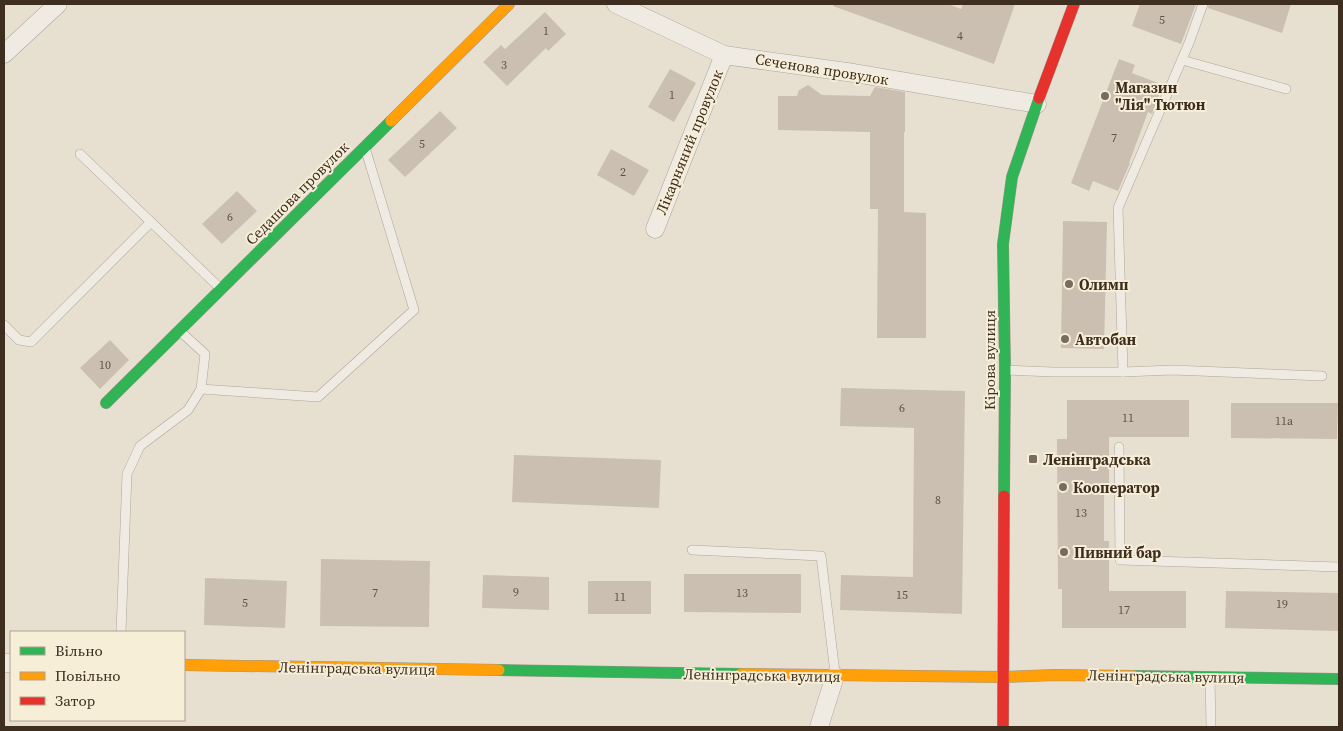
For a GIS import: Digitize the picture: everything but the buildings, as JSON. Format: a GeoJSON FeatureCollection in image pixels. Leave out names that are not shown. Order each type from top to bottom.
{"type":"FeatureCollection","features":[{"type":"Feature","properties":{"kind":"street"},"geometry":{"type":"LineString","coordinates":[[4,54],[58,4]]}},
{"type":"Feature","properties":{"kind":"street","name":"Седашова провулок"},"geometry":{"type":"LineString","coordinates":[[106,403],[509,4]]}},
{"type":"Feature","properties":{"kind":"street","name":"Сєченова провулок"},"geometry":{"type":"LineString","coordinates":[[616,4],[724,54],[854,73],[1037,104]]}},
{"type":"Feature","properties":{"kind":"street","name":"Кірова вулиця"},"geometry":{"type":"LineString","coordinates":[[1003,727],[1005,370],[1003,244],[1012,177],[1074,4]]}},
{"type":"Feature","properties":{"kind":"street","name":"Лікарняний провулок"},"geometry":{"type":"LineString","coordinates":[[655,229],[724,54]]}},
{"type":"Feature","properties":{"kind":"street","name":"Ленінградська вулиця"},"geometry":{"type":"LineString","coordinates":[[185,665],[835,676],[1003,677],[1056,675],[1339,679]]}},
{"type":"Feature","properties":{"kind":"street"},"geometry":{"type":"LineString","coordinates":[[819,727],[835,676]]}},
{"type":"Feature","properties":{"kind":"lane"},"geometry":{"type":"LineString","coordinates":[[1123,372],[1118,208],[1182,60],[1203,4]]}},
{"type":"Feature","properties":{"kind":"lane"},"geometry":{"type":"LineString","coordinates":[[1182,60],[1286,89]]}},
{"type":"Feature","properties":{"kind":"lane"},"geometry":{"type":"LineString","coordinates":[[201,389],[318,397],[414,310],[364,147]]}},
{"type":"Feature","properties":{"kind":"lane"},"geometry":{"type":"LineString","coordinates":[[80,154],[221,289]]}},
{"type":"Feature","properties":{"kind":"lane"},"geometry":{"type":"LineString","coordinates":[[4,326],[19,340],[31,342],[151,222]]}},
{"type":"Feature","properties":{"kind":"lane"},"geometry":{"type":"LineString","coordinates":[[121,631],[127,474],[140,446],[188,410],[201,389],[205,354],[179,330]]}},
{"type":"Feature","properties":{"kind":"lane"},"geometry":{"type":"LineString","coordinates":[[1005,370],[1053,372],[1172,370],[1322,376]]}},
{"type":"Feature","properties":{"kind":"lane"},"geometry":{"type":"LineString","coordinates":[[1119,446],[1120,560],[1339,567]]}},
{"type":"Feature","properties":{"kind":"lane"},"geometry":{"type":"LineString","coordinates":[[692,550],[821,556],[835,676]]}},
{"type":"Feature","properties":{"kind":"lane"},"geometry":{"type":"LineString","coordinates":[[1210,677],[1211,727]]}},
{"type":"Feature","properties":{"kind":"traffic: fast"},"geometry":{"type":"LineString","coordinates":[[1004,496],[1003,244],[1012,177],[1039,98]]}},
{"type":"Feature","properties":{"kind":"traffic: fast"},"geometry":{"type":"LineString","coordinates":[[106,403],[391,121]]}},
{"type":"Feature","properties":{"kind":"traffic: fast"},"geometry":{"type":"LineString","coordinates":[[499,670],[741,674]]}},
{"type":"Feature","properties":{"kind":"traffic: fast"},"geometry":{"type":"LineString","coordinates":[[1134,676],[1339,679]]}},
{"type":"Feature","properties":{"kind":"traffic: slow"},"geometry":{"type":"LineString","coordinates":[[391,121],[509,4]]}},
{"type":"Feature","properties":{"kind":"traffic: slow"},"geometry":{"type":"LineString","coordinates":[[185,665],[499,670]]}},
{"type":"Feature","properties":{"kind":"traffic: slow"},"geometry":{"type":"LineString","coordinates":[[741,674],[1003,677],[1055,675],[1134,676]]}},
{"type":"Feature","properties":{"kind":"traffic: jam"},"geometry":{"type":"LineString","coordinates":[[1039,98],[1074,4]]}},
{"type":"Feature","properties":{"kind":"traffic: jam"},"geometry":{"type":"LineString","coordinates":[[1003,727],[1004,496]]}},
{"type":"Feature","properties":{"kind":"place","name":"Магазин \"Лія\" Тютюн"},"geometry":{"type":"Point","coordinates":[1105,96]}},
{"type":"Feature","properties":{"kind":"place","name":"Олимп"},"geometry":{"type":"Point","coordinates":[1069,284]}},
{"type":"Feature","properties":{"kind":"place","name":"Автобан"},"geometry":{"type":"Point","coordinates":[1065,339]}},
{"type":"Feature","properties":{"kind":"place","name":"Ленінградська"},"geometry":{"type":"Point","coordinates":[1033,459]}},
{"type":"Feature","properties":{"kind":"place","name":"Кооператор"},"geometry":{"type":"Point","coordinates":[1063,487]}},
{"type":"Feature","properties":{"kind":"place","name":"Пивний бар"},"geometry":{"type":"Point","coordinates":[1064,552]}}]}
